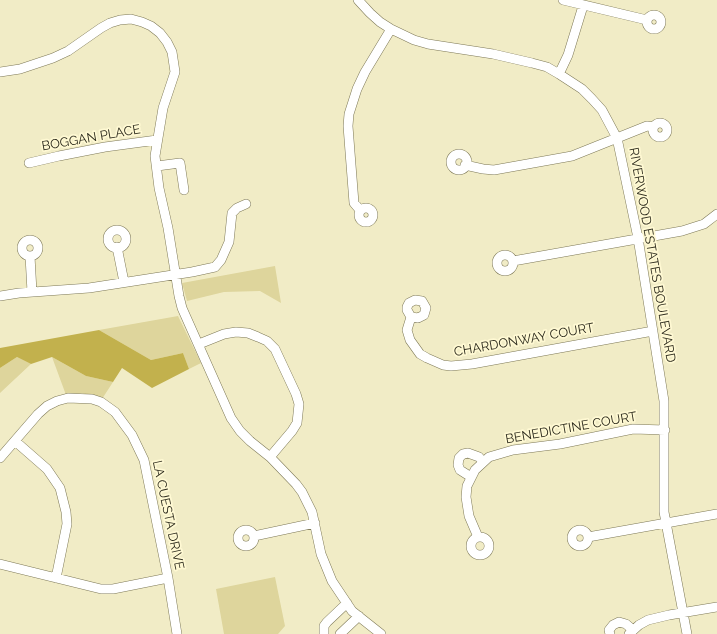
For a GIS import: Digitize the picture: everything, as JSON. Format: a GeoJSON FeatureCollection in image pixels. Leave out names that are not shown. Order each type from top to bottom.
{"type":"FeatureCollection","features":[{"type":"Feature","properties":{"kind":"street","name":"RIVERWOOD ESTATES BOULEVARD"},"geometry":{"type":"LineString","coordinates":[[358,0],[370,13],[391,30],[414,40],[428,44],[493,54],[532,63],[559,74],[582,89],[602,110],[617,138],[638,238],[664,401],[664,503],[687,634]]}},
{"type":"Feature","properties":{"kind":"street"},"geometry":{"type":"LineString","coordinates":[[563,0],[583,6],[647,20]]}},
{"type":"Feature","properties":{"kind":"street"},"geometry":{"type":"LineString","coordinates":[[559,74],[568,55],[583,6]]}},
{"type":"Feature","properties":{"kind":"street"},"geometry":{"type":"LineString","coordinates":[[0,72],[20,69],[53,58],[68,51],[110,23],[120,20],[131,19],[142,22],[151,26],[164,37],[172,52],[175,72],[163,108],[155,156],[159,188],[168,228],[182,308],[231,418],[240,431],[270,457],[302,492],[308,501],[321,554],[332,581],[352,611],[381,634]]}},
{"type":"Feature","properties":{"kind":"street"},"geometry":{"type":"LineString","coordinates":[[360,210],[354,203],[348,126],[349,114],[359,83],[391,30]]}},
{"type":"Feature","properties":{"kind":"street"},"geometry":{"type":"LineString","coordinates":[[466,165],[494,170],[572,156],[647,126],[653,127]]}},
{"type":"Feature","properties":{"kind":"street","name":"BOGGAN PLACE"},"geometry":{"type":"LineString","coordinates":[[29,163],[105,147],[157,140]]}},
{"type":"Feature","properties":{"kind":"street"},"geometry":{"type":"LineString","coordinates":[[157,166],[180,163],[184,190]]}},
{"type":"Feature","properties":{"kind":"street"},"geometry":{"type":"LineString","coordinates":[[0,296],[19,293],[90,288],[214,267],[221,260],[229,242],[232,213],[237,208],[246,204]]}},
{"type":"Feature","properties":{"kind":"street"},"geometry":{"type":"LineString","coordinates":[[513,261],[688,229],[704,224],[716,216]]}},
{"type":"Feature","properties":{"kind":"street"},"geometry":{"type":"LineString","coordinates":[[117,247],[124,282]]}},
{"type":"Feature","properties":{"kind":"street"},"geometry":{"type":"LineString","coordinates":[[30,256],[32,292]]}},
{"type":"Feature","properties":{"kind":"street","name":"CHARDONWAY COURT"},"geometry":{"type":"LineString","coordinates":[[411,317],[407,330],[415,348],[427,358],[443,365],[451,366],[472,364],[652,331]]}},
{"type":"Feature","properties":{"kind":"street"},"geometry":{"type":"LineString","coordinates":[[199,344],[224,334],[236,332],[248,333],[258,337],[267,341],[275,349],[296,394],[298,404],[297,423],[285,441],[270,457]]}},
{"type":"Feature","properties":{"kind":"street","name":"LA CUESTA DRIVE"},"geometry":{"type":"LineString","coordinates":[[15,442],[38,414],[47,406],[57,401],[68,398],[92,399],[101,402],[115,412],[132,436],[144,460],[168,578],[177,634]]}},
{"type":"Feature","properties":{"kind":"street","name":"BENEDICTINE COURT"},"geometry":{"type":"LineString","coordinates":[[478,537],[468,516],[466,507],[467,486],[475,470],[489,457],[513,450],[560,444],[633,429],[665,430]]}},
{"type":"Feature","properties":{"kind":"street"},"geometry":{"type":"LineString","coordinates":[[0,458],[15,442],[47,469],[60,488],[66,512],[67,524],[56,578]]}},
{"type":"Feature","properties":{"kind":"street"},"geometry":{"type":"LineString","coordinates":[[471,477],[460,470],[458,465],[459,458],[463,454],[468,453],[479,457],[483,462]]}},
{"type":"Feature","properties":{"kind":"street"},"geometry":{"type":"LineString","coordinates":[[588,537],[717,514]]}},
{"type":"Feature","properties":{"kind":"street"},"geometry":{"type":"LineString","coordinates":[[254,536],[314,523]]}},
{"type":"Feature","properties":{"kind":"street"},"geometry":{"type":"LineString","coordinates":[[0,564],[101,589],[113,589],[168,578]]}},
{"type":"Feature","properties":{"kind":"street"},"geometry":{"type":"LineString","coordinates":[[324,634],[324,626],[347,603]]}},
{"type":"Feature","properties":{"kind":"street"},"geometry":{"type":"LineString","coordinates":[[610,634],[609,630],[613,625],[619,622],[626,624],[631,632],[648,620],[717,607]]}},
{"type":"Feature","properties":{"kind":"street"},"geometry":{"type":"LineString","coordinates":[[340,634],[359,616]]}},
{"type":"Feature","properties":{"kind":"shaded area"},"geometry":{"type":"Polygon","coordinates":[[[275,266],[281,303],[260,291],[224,292],[187,301],[182,283],[275,266]]]}},
{"type":"Feature","properties":{"kind":"shaded area"},"geometry":{"type":"Polygon","coordinates":[[[178,316],[201,363],[189,369],[183,353],[151,360],[99,330],[178,316]]]}},
{"type":"Feature","properties":{"kind":"shaded area"},"geometry":{"type":"Polygon","coordinates":[[[99,330],[151,360],[183,353],[189,369],[152,388],[122,368],[113,382],[86,376],[52,357],[31,364],[17,357],[0,368],[0,348],[99,330]]]}},
{"type":"Feature","properties":{"kind":"shaded area"},"geometry":{"type":"Polygon","coordinates":[[[17,357],[31,364],[0,393],[0,368],[17,357]]]}},
{"type":"Feature","properties":{"kind":"shaded area"},"geometry":{"type":"Polygon","coordinates":[[[52,357],[86,376],[113,382],[102,399],[82,393],[66,395],[52,357]]]}},
{"type":"Feature","properties":{"kind":"shaded area"},"geometry":{"type":"Polygon","coordinates":[[[275,577],[285,626],[278,634],[224,634],[216,589],[275,577]]]}}]}
